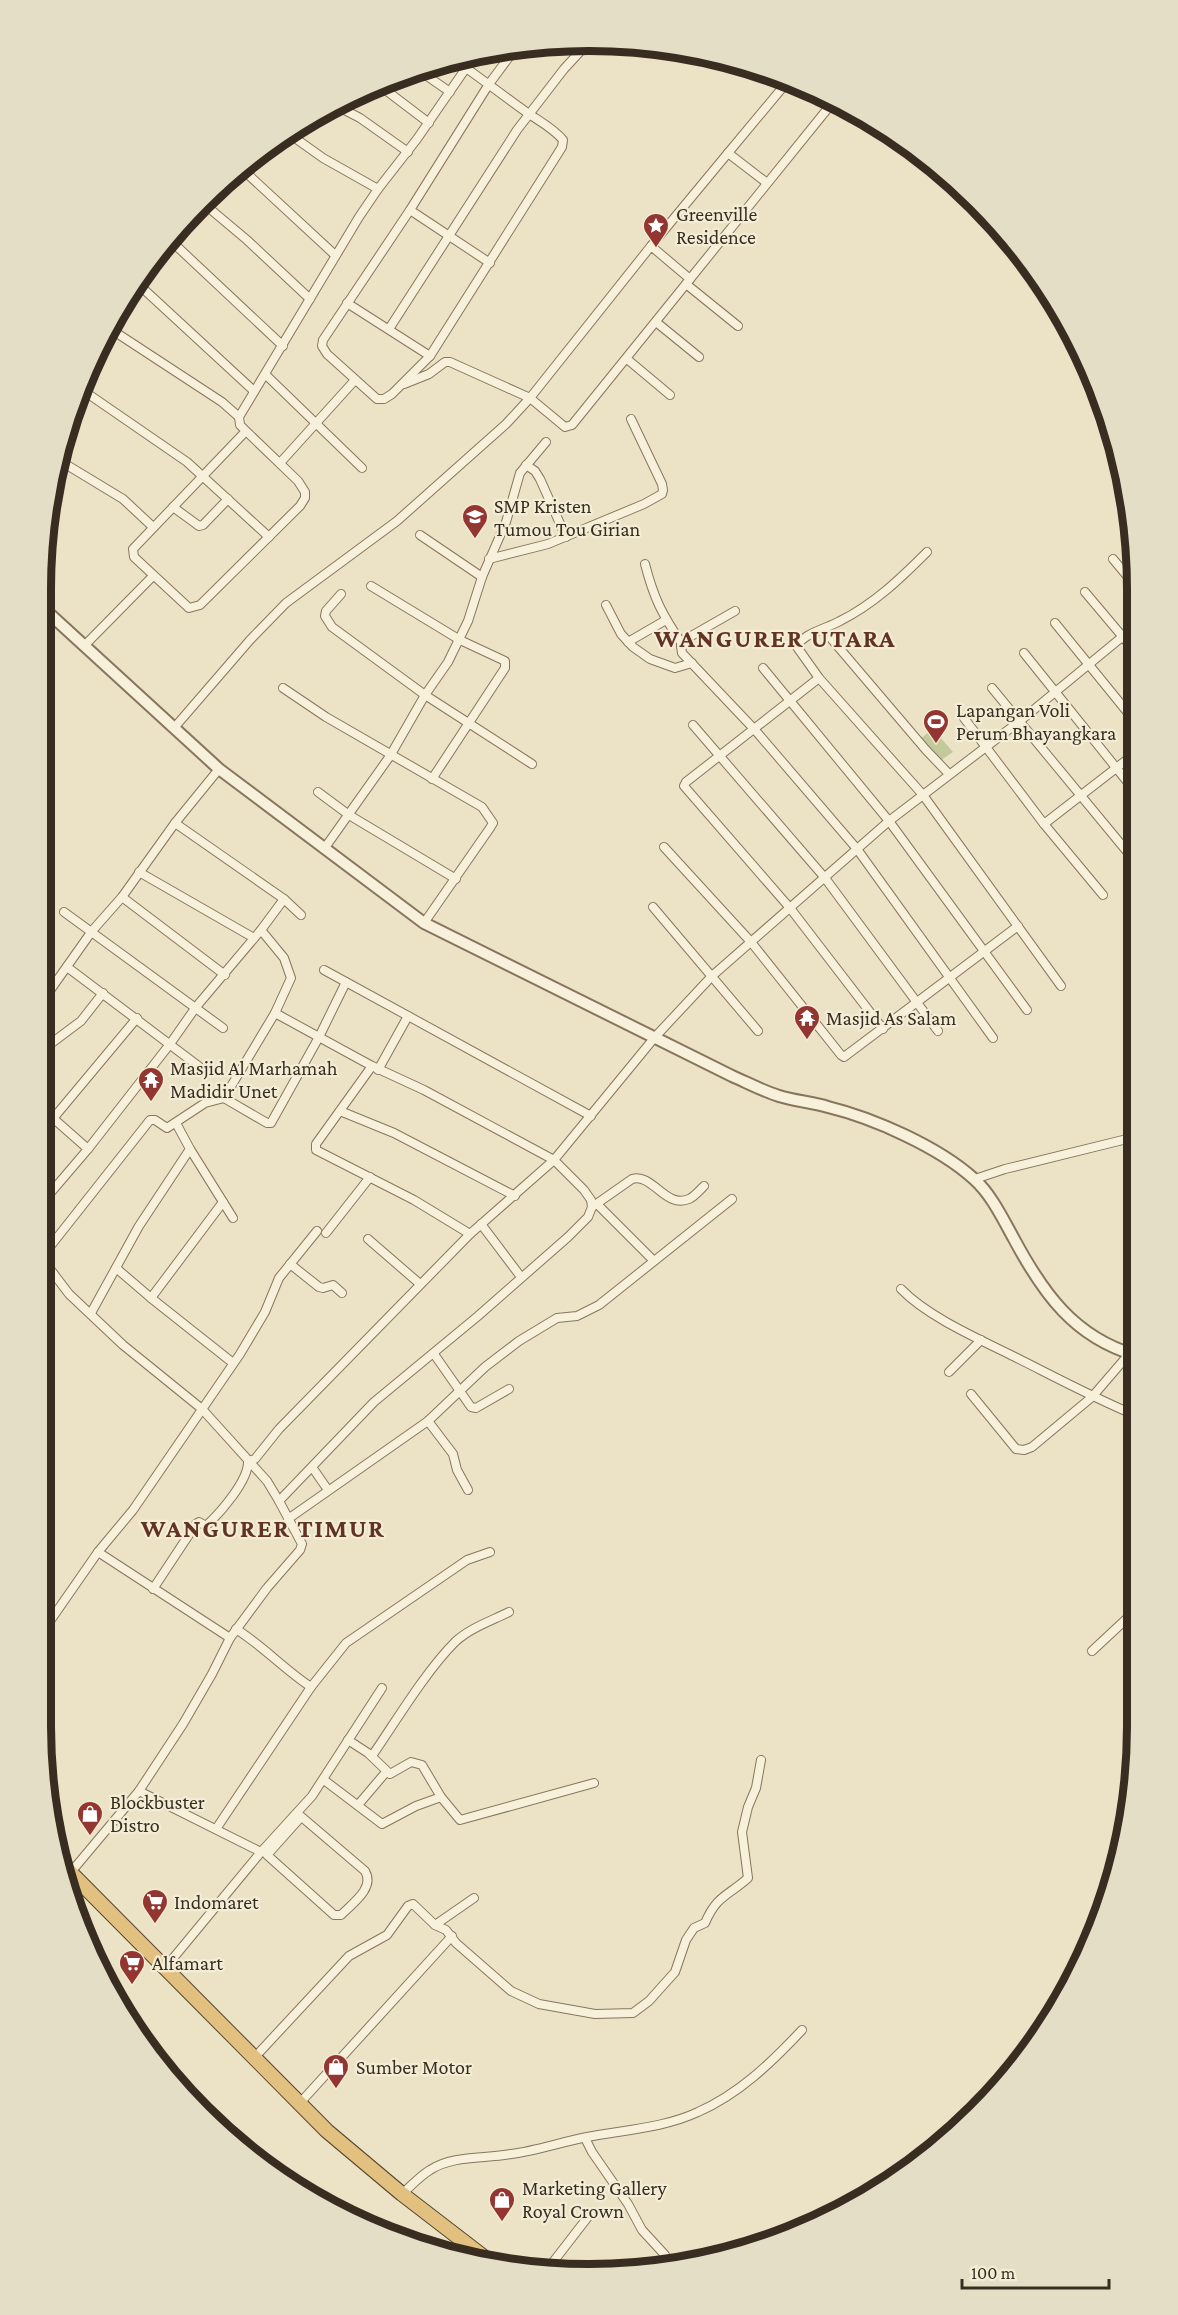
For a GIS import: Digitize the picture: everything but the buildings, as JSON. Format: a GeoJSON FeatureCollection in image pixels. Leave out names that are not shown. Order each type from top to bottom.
{"type":"FeatureCollection","features":[{"type":"Feature","properties":{"kind":"highway"},"geometry":{"type":"LineString","coordinates":[[74,1879],[327,2131],[402,2194],[478,2253]]}},
{"type":"Feature","properties":{"kind":"street"},"geometry":{"type":"LineString","coordinates":[[388,329],[529,114],[580,51]]}},
{"type":"Feature","properties":{"kind":"street"},"geometry":{"type":"LineString","coordinates":[[246,431],[135,546],[132,553],[153,576],[189,608],[197,608],[270,537],[305,498],[298,481],[240,425],[239,417],[335,255],[378,189],[408,152],[468,66],[489,84],[559,135],[563,140],[562,147],[430,356],[404,384],[387,398],[376,399],[327,354],[322,346],[323,340],[410,210],[489,84],[509,57]]}},
{"type":"Feature","properties":{"kind":"street"},"geometry":{"type":"LineString","coordinates":[[427,76],[450,92]]}},
{"type":"Feature","properties":{"kind":"street"},"geometry":{"type":"LineString","coordinates":[[174,728],[250,640],[286,603],[397,521],[506,424],[530,399],[651,246],[783,87]]}},
{"type":"Feature","properties":{"kind":"street"},"geometry":{"type":"LineString","coordinates":[[387,91],[429,123]]}},
{"type":"Feature","properties":{"kind":"street"},"geometry":{"type":"LineString","coordinates":[[404,384],[429,374],[445,362],[450,362],[530,399],[565,426],[572,425],[829,107]]}},
{"type":"Feature","properties":{"kind":"street"},"geometry":{"type":"LineString","coordinates":[[344,110],[360,118],[408,152]]}},
{"type":"Feature","properties":{"kind":"street"},"geometry":{"type":"LineString","coordinates":[[296,138],[323,158],[378,189]]}},
{"type":"Feature","properties":{"kind":"street"},"geometry":{"type":"LineString","coordinates":[[728,153],[767,183]]}},
{"type":"Feature","properties":{"kind":"street"},"geometry":{"type":"LineString","coordinates":[[247,174],[335,255]]}},
{"type":"Feature","properties":{"kind":"street"},"geometry":{"type":"LineString","coordinates":[[209,209],[310,298]]}},
{"type":"Feature","properties":{"kind":"street"},"geometry":{"type":"LineString","coordinates":[[410,210],[490,263]]}},
{"type":"Feature","properties":{"kind":"street"},"geometry":{"type":"LineString","coordinates":[[175,245],[282,346]]}},
{"type":"Feature","properties":{"kind":"street"},"geometry":{"type":"LineString","coordinates":[[651,246],[738,326]]}},
{"type":"Feature","properties":{"kind":"street"},"geometry":{"type":"LineString","coordinates":[[143,289],[254,391]]}},
{"type":"Feature","properties":{"kind":"street"},"geometry":{"type":"LineString","coordinates":[[347,303],[430,356]]}},
{"type":"Feature","properties":{"kind":"street"},"geometry":{"type":"LineString","coordinates":[[656,322],[699,357]]}},
{"type":"Feature","properties":{"kind":"street"},"geometry":{"type":"LineString","coordinates":[[116,333],[222,402],[239,417]]}},
{"type":"Feature","properties":{"kind":"street"},"geometry":{"type":"LineString","coordinates":[[627,359],[670,395]]}},
{"type":"Feature","properties":{"kind":"street"},"geometry":{"type":"LineString","coordinates":[[265,374],[362,468]]}},
{"type":"Feature","properties":{"kind":"street"},"geometry":{"type":"LineString","coordinates":[[280,463],[355,380]]}},
{"type":"Feature","properties":{"kind":"street"},"geometry":{"type":"LineString","coordinates":[[88,393],[203,475],[270,537]]}},
{"type":"Feature","properties":{"kind":"street"},"geometry":{"type":"LineString","coordinates":[[489,559],[548,544],[654,500],[662,494],[662,484],[631,420]]}},
{"type":"Feature","properties":{"kind":"street"},"geometry":{"type":"LineString","coordinates":[[324,849],[390,756],[425,695],[448,663],[460,640],[489,559],[506,522],[517,483],[526,465],[546,442]]}},
{"type":"Feature","properties":{"kind":"street"},"geometry":{"type":"LineString","coordinates":[[66,464],[123,500],[153,527]]}},
{"type":"Feature","properties":{"kind":"street"},"geometry":{"type":"LineString","coordinates":[[526,465],[535,471],[540,479],[566,537]]}},
{"type":"Feature","properties":{"kind":"street"},"geometry":{"type":"LineString","coordinates":[[173,507],[199,526],[203,525],[228,499]]}},
{"type":"Feature","properties":{"kind":"street"},"geometry":{"type":"LineString","coordinates":[[420,535],[482,577]]}},
{"type":"Feature","properties":{"kind":"street"},"geometry":{"type":"LineString","coordinates":[[927,552],[880,597],[864,609],[797,645],[797,650],[923,795],[1061,986]]}},
{"type":"Feature","properties":{"kind":"street"},"geometry":{"type":"LineString","coordinates":[[1113,559],[1127,575]]}},
{"type":"Feature","properties":{"kind":"street"},"geometry":{"type":"LineString","coordinates":[[645,564],[653,595],[682,644],[682,653],[755,730],[857,849],[993,1038]]}},
{"type":"Feature","properties":{"kind":"street"},"geometry":{"type":"LineString","coordinates":[[85,645],[153,576]]}},
{"type":"Feature","properties":{"kind":"street"},"geometry":{"type":"LineString","coordinates":[[371,586],[460,640],[501,658],[506,665],[432,779]]}},
{"type":"Feature","properties":{"kind":"street"},"geometry":{"type":"LineString","coordinates":[[1085,592],[1127,641]]}},
{"type":"Feature","properties":{"kind":"street"},"geometry":{"type":"LineString","coordinates":[[341,594],[326,611],[327,621],[368,655],[425,695],[532,764]]}},
{"type":"Feature","properties":{"kind":"street"},"geometry":{"type":"LineString","coordinates":[[606,605],[621,634],[650,659],[664,666],[675,668],[692,663]]}},
{"type":"Feature","properties":{"kind":"street"},"geometry":{"type":"LineString","coordinates":[[682,644],[686,639],[735,611]]}},
{"type":"Feature","properties":{"kind":"street"},"geometry":{"type":"LineString","coordinates":[[51,615],[219,769],[424,923],[732,1076],[778,1096],[827,1106],[870,1120],[940,1155],[975,1179],[1003,1217],[1041,1285],[1059,1308],[1088,1333],[1111,1347],[1127,1353]]}},
{"type":"Feature","properties":{"kind":"street"},"geometry":{"type":"LineString","coordinates":[[628,642],[666,620]]}},
{"type":"Feature","properties":{"kind":"street"},"geometry":{"type":"LineString","coordinates":[[1055,623],[1127,711]]}},
{"type":"Feature","properties":{"kind":"street"},"geometry":{"type":"LineString","coordinates":[[823,629],[949,774]]}},
{"type":"Feature","properties":{"kind":"street"},"geometry":{"type":"LineString","coordinates":[[248,1461],[255,1459],[279,1429],[470,1234],[555,1160],[655,1037],[712,976],[889,821],[1020,721],[1127,633]]}},
{"type":"Feature","properties":{"kind":"street"},"geometry":{"type":"LineString","coordinates":[[1024,653],[1127,781]]}},
{"type":"Feature","properties":{"kind":"street"},"geometry":{"type":"LineString","coordinates":[[763,668],[889,821],[1027,1010]]}},
{"type":"Feature","properties":{"kind":"street"},"geometry":{"type":"LineString","coordinates":[[819,678],[686,782],[684,786],[790,908],[883,1029]]}},
{"type":"Feature","properties":{"kind":"street"},"geometry":{"type":"LineString","coordinates":[[283,688],[390,756],[482,807],[493,823],[424,923]]}},
{"type":"Feature","properties":{"kind":"street"},"geometry":{"type":"LineString","coordinates":[[992,688],[1127,852]]}},
{"type":"Feature","properties":{"kind":"street"},"geometry":{"type":"LineString","coordinates":[[964,718],[1044,824],[1103,895]]}},
{"type":"Feature","properties":{"kind":"street"},"geometry":{"type":"LineString","coordinates":[[693,725],[825,878],[938,1031]]}},
{"type":"Feature","properties":{"kind":"street"},"geometry":{"type":"LineString","coordinates":[[1044,824],[1127,760]]}},
{"type":"Feature","properties":{"kind":"street"},"geometry":{"type":"LineString","coordinates":[[51,989],[92,931],[122,897],[175,823],[219,769]]}},
{"type":"Feature","properties":{"kind":"street"},"geometry":{"type":"LineString","coordinates":[[318,792],[349,815],[456,879]]}},
{"type":"Feature","properties":{"kind":"street"},"geometry":{"type":"LineString","coordinates":[[175,823],[284,899],[301,915]]}},
{"type":"Feature","properties":{"kind":"street"},"geometry":{"type":"LineString","coordinates":[[664,847],[751,942],[842,1057],[848,1056],[1018,926]]}},
{"type":"Feature","properties":{"kind":"street"},"geometry":{"type":"LineString","coordinates":[[139,872],[254,938]]}},
{"type":"Feature","properties":{"kind":"street"},"geometry":{"type":"LineString","coordinates":[[122,897],[225,975]]}},
{"type":"Feature","properties":{"kind":"street"},"geometry":{"type":"LineString","coordinates":[[51,1192],[88,1149],[196,1007],[225,975],[284,899]]}},
{"type":"Feature","properties":{"kind":"street"},"geometry":{"type":"LineString","coordinates":[[653,907],[758,1031]]}},
{"type":"Feature","properties":{"kind":"street"},"geometry":{"type":"LineString","coordinates":[[64,912],[223,1028]]}},
{"type":"Feature","properties":{"kind":"street"},"geometry":{"type":"LineString","coordinates":[[51,1245],[147,1122],[152,1119],[167,1128],[205,1103],[224,1098],[275,1013],[291,978],[284,957],[261,930]]}},
{"type":"Feature","properties":{"kind":"street"},"geometry":{"type":"LineString","coordinates":[[67,967],[201,1068]]}},
{"type":"Feature","properties":{"kind":"street"},"geometry":{"type":"LineString","coordinates":[[324,970],[591,1116]]}},
{"type":"Feature","properties":{"kind":"street"},"geometry":{"type":"LineString","coordinates":[[224,1098],[267,1123],[271,1123],[319,1037],[346,982]]}},
{"type":"Feature","properties":{"kind":"street"},"geometry":{"type":"LineString","coordinates":[[51,1044],[81,1021],[103,993]]}},
{"type":"Feature","properties":{"kind":"street"},"geometry":{"type":"LineString","coordinates":[[275,1013],[375,1068],[430,1093],[555,1160],[584,1190],[594,1206],[654,1261]]}},
{"type":"Feature","properties":{"kind":"street"},"geometry":{"type":"LineString","coordinates":[[408,1016],[375,1068],[316,1144],[316,1150],[370,1177],[470,1234]]}},
{"type":"Feature","properties":{"kind":"street"},"geometry":{"type":"LineString","coordinates":[[51,1122],[137,1018]]}},
{"type":"Feature","properties":{"kind":"street"},"geometry":{"type":"LineString","coordinates":[[340,1111],[394,1133],[515,1196]]}},
{"type":"Feature","properties":{"kind":"street"},"geometry":{"type":"LineString","coordinates":[[54,1119],[88,1149]]}},
{"type":"Feature","properties":{"kind":"street"},"geometry":{"type":"LineString","coordinates":[[176,1123],[233,1218]]}},
{"type":"Feature","properties":{"kind":"street"},"geometry":{"type":"LineString","coordinates":[[975,1179],[1005,1169],[1127,1139]]}},
{"type":"Feature","properties":{"kind":"street"},"geometry":{"type":"LineString","coordinates":[[91,1313],[139,1226],[190,1149]]}},
{"type":"Feature","properties":{"kind":"street"},"geometry":{"type":"LineString","coordinates":[[326,1233],[370,1177]]}},
{"type":"Feature","properties":{"kind":"street"},"geometry":{"type":"LineString","coordinates":[[279,1501],[374,1402],[434,1354],[568,1237],[588,1217],[594,1206],[638,1177],[645,1179],[662,1194],[677,1199],[690,1199],[704,1186]]}},
{"type":"Feature","properties":{"kind":"street"},"geometry":{"type":"LineString","coordinates":[[288,1520],[428,1421],[485,1368],[537,1329],[557,1318],[577,1316],[595,1308],[732,1199]]}},
{"type":"Feature","properties":{"kind":"street"},"geometry":{"type":"LineString","coordinates":[[151,1298],[223,1202]]}},
{"type":"Feature","properties":{"kind":"street"},"geometry":{"type":"LineString","coordinates":[[481,1224],[521,1277]]}},
{"type":"Feature","properties":{"kind":"street"},"geometry":{"type":"LineString","coordinates":[[51,1620],[98,1552],[133,1510],[233,1363],[265,1312],[279,1278],[317,1231]]}},
{"type":"Feature","properties":{"kind":"street"},"geometry":{"type":"LineString","coordinates":[[368,1239],[420,1284]]}},
{"type":"Feature","properties":{"kind":"street"},"geometry":{"type":"LineString","coordinates":[[290,1263],[319,1287],[323,1288],[333,1284],[342,1293]]}},
{"type":"Feature","properties":{"kind":"street"},"geometry":{"type":"LineString","coordinates":[[116,1268],[233,1363]]}},
{"type":"Feature","properties":{"kind":"street"},"geometry":{"type":"LineString","coordinates":[[51,1271],[69,1294],[123,1345],[201,1410],[267,1481],[301,1547],[230,1638],[183,1724],[139,1791],[70,1868]]}},
{"type":"Feature","properties":{"kind":"street"},"geometry":{"type":"LineString","coordinates":[[901,1289],[918,1305],[981,1340],[1092,1397],[1127,1412]]}},
{"type":"Feature","properties":{"kind":"street"},"geometry":{"type":"LineString","coordinates":[[949,1372],[981,1340]]}},
{"type":"Feature","properties":{"kind":"street"},"geometry":{"type":"LineString","coordinates":[[434,1354],[468,1405],[473,1408],[509,1389]]}},
{"type":"Feature","properties":{"kind":"street"},"geometry":{"type":"LineString","coordinates":[[971,1394],[1016,1449],[1024,1450],[1032,1447],[1092,1397],[1127,1360]]}},
{"type":"Feature","properties":{"kind":"street"},"geometry":{"type":"LineString","coordinates":[[428,1421],[453,1454],[457,1470],[468,1490]]}},
{"type":"Feature","properties":{"kind":"street"},"geometry":{"type":"LineString","coordinates":[[153,1589],[196,1524],[199,1522],[207,1526],[236,1494],[249,1468],[248,1461]]}},
{"type":"Feature","properties":{"kind":"street"},"geometry":{"type":"LineString","coordinates":[[312,1467],[328,1490]]}},
{"type":"Feature","properties":{"kind":"street"},"geometry":{"type":"LineString","coordinates":[[98,1552],[230,1638]]}},
{"type":"Feature","properties":{"kind":"street"},"geometry":{"type":"LineString","coordinates":[[216,1830],[312,1687],[346,1642],[467,1560],[490,1552]]}},
{"type":"Feature","properties":{"kind":"street"},"geometry":{"type":"LineString","coordinates":[[372,1756],[455,1642],[470,1631],[508,1612]]}},
{"type":"Feature","properties":{"kind":"street"},"geometry":{"type":"LineString","coordinates":[[1092,1652],[1127,1619]]}},
{"type":"Feature","properties":{"kind":"street"},"geometry":{"type":"LineString","coordinates":[[236,1629],[312,1687]]}},
{"type":"Feature","properties":{"kind":"street"},"geometry":{"type":"LineString","coordinates":[[299,1815],[365,1871],[369,1877],[365,1890],[341,1915],[334,1915],[267,1855],[324,1780],[382,1688]]}},
{"type":"Feature","properties":{"kind":"street"},"geometry":{"type":"LineString","coordinates":[[348,1740],[372,1756],[386,1772],[392,1774],[411,1762],[420,1763],[454,1816],[461,1820],[594,1783]]}},
{"type":"Feature","properties":{"kind":"street"},"geometry":{"type":"LineString","coordinates":[[254,2058],[349,1956],[387,1935],[408,1906],[413,1904],[435,1925],[453,1936],[456,1943],[511,1991],[539,2004],[595,2014],[633,2013],[649,2001],[675,1972],[686,1940],[694,1928],[705,1923],[710,1910],[721,1896],[748,1878],[742,1832],[748,1807],[756,1788],[761,1760]]}},
{"type":"Feature","properties":{"kind":"street"},"geometry":{"type":"LineString","coordinates":[[358,1804],[386,1772]]}},
{"type":"Feature","properties":{"kind":"street"},"geometry":{"type":"LineString","coordinates":[[324,1780],[382,1824],[416,1806],[441,1797]]}},
{"type":"Feature","properties":{"kind":"street"},"geometry":{"type":"LineString","coordinates":[[139,1791],[261,1852]]}},
{"type":"Feature","properties":{"kind":"street"},"geometry":{"type":"LineString","coordinates":[[165,1968],[261,1852],[299,1815]]}},
{"type":"Feature","properties":{"kind":"street"},"geometry":{"type":"LineString","coordinates":[[435,1925],[474,1898]]}},
{"type":"Feature","properties":{"kind":"street"},"geometry":{"type":"LineString","coordinates":[[299,2104],[453,1936]]}},
{"type":"Feature","properties":{"kind":"street"},"geometry":{"type":"LineString","coordinates":[[402,2194],[422,2176],[442,2164],[455,2160],[511,2154],[641,2128],[699,2112],[750,2080],[769,2065],[802,2030]]}},
{"type":"Feature","properties":{"kind":"street"},"geometry":{"type":"LineString","coordinates":[[585,2138],[642,2230],[665,2254]]}},
{"type":"Feature","properties":{"kind":"street"},"geometry":{"type":"LineString","coordinates":[[552,2263],[591,2213]]}},
{"type":"Feature","properties":{"kind":"green space","name":"Lapangan Voli Perum Bhayangkara"},"geometry":{"type":"Polygon","coordinates":[[[933,729],[953,752],[940,761],[920,739],[933,729]]]}},
{"type":"Feature","properties":{"kind":"place","name":"Greenville Residence"},"geometry":{"type":"Point","coordinates":[656,249]}},
{"type":"Feature","properties":{"kind":"place","name":"SMP Kristen Tumou Tou Girian"},"geometry":{"type":"Point","coordinates":[475,540]}},
{"type":"Feature","properties":{"kind":"place","name":"Lapangan Voli Perum Bhayangkara"},"geometry":{"type":"Point","coordinates":[936,745]}},
{"type":"Feature","properties":{"kind":"place","name":"Masjid As Salam"},"geometry":{"type":"Point","coordinates":[807,1041]}},
{"type":"Feature","properties":{"kind":"place","name":"Masjid Al Marhamah Madidir Unet"},"geometry":{"type":"Point","coordinates":[151,1103]}},
{"type":"Feature","properties":{"kind":"place","name":"Blockbuster Distro"},"geometry":{"type":"Point","coordinates":[90,1837]}},
{"type":"Feature","properties":{"kind":"place","name":"Indomaret"},"geometry":{"type":"Point","coordinates":[155,1925]}},
{"type":"Feature","properties":{"kind":"place","name":"Alfamart"},"geometry":{"type":"Point","coordinates":[132,1986]}},
{"type":"Feature","properties":{"kind":"place","name":"Sumber Motor"},"geometry":{"type":"Point","coordinates":[336,2090]}},
{"type":"Feature","properties":{"kind":"place","name":"Marketing Gallery Royal Crown"},"geometry":{"type":"Point","coordinates":[502,2223]}},
{"type":"Feature","properties":{"kind":"district","name":"WANGURER UTARA"},"geometry":{"type":"Point","coordinates":[775,638]}},
{"type":"Feature","properties":{"kind":"district","name":"WANGURER TIMUR"},"geometry":{"type":"Point","coordinates":[263,1528]}}]}
